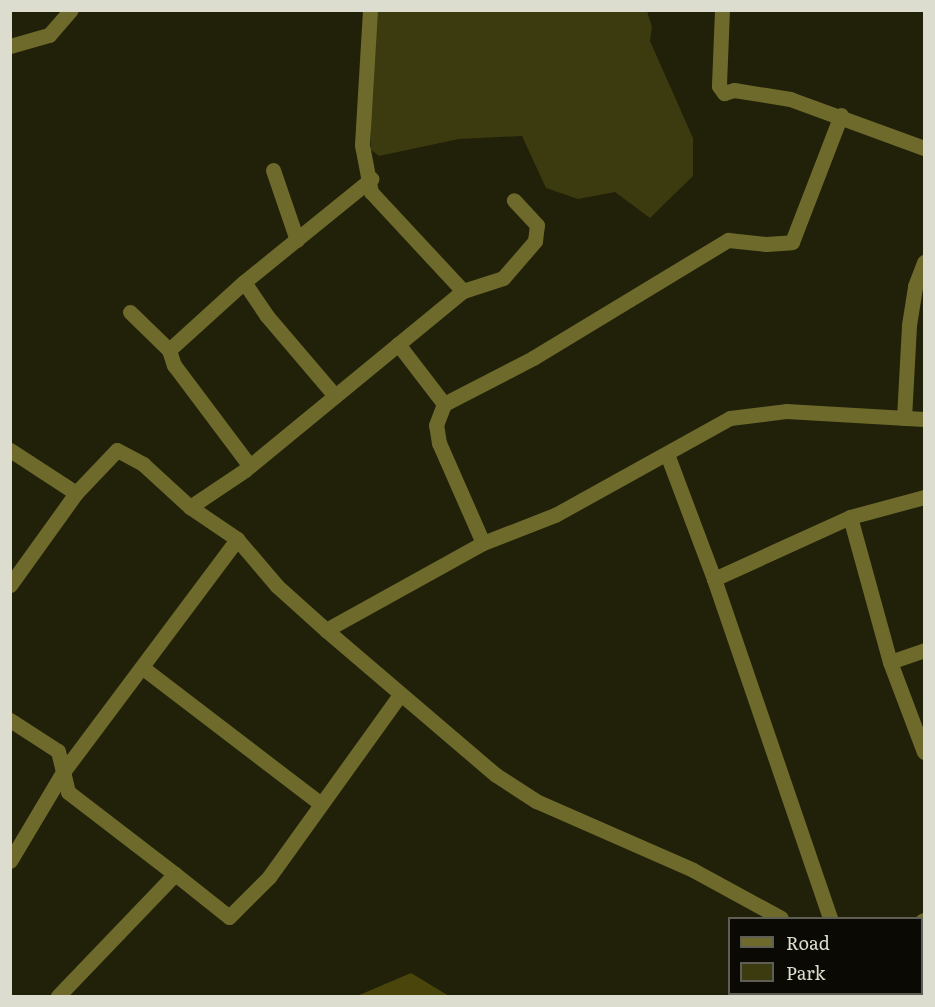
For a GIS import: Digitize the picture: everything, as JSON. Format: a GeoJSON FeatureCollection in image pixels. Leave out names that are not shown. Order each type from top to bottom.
{"type":"FeatureCollection","features":[{"type":"Feature","properties":{"kind":"street"},"geometry":{"type":"LineString","coordinates":[[10,46],[49,35],[71,10]]}},
{"type":"Feature","properties":{"kind":"street"},"geometry":{"type":"LineString","coordinates":[[370,10],[362,145],[371,179],[371,192],[463,291]]}},
{"type":"Feature","properties":{"kind":"street"},"geometry":{"type":"LineString","coordinates":[[722,10],[719,86],[724,93],[734,90],[790,99],[841,115],[924,148]]}},
{"type":"Feature","properties":{"kind":"street"},"geometry":{"type":"LineString","coordinates":[[483,543],[439,442],[436,425],[444,404],[533,358],[728,240],[766,244],[792,242],[841,115]]}},
{"type":"Feature","properties":{"kind":"street"},"geometry":{"type":"LineString","coordinates":[[273,170],[297,240]]}},
{"type":"Feature","properties":{"kind":"street"},"geometry":{"type":"LineString","coordinates":[[169,350],[244,282],[371,179]]}},
{"type":"Feature","properties":{"kind":"street"},"geometry":{"type":"LineString","coordinates":[[190,507],[249,465],[463,291],[503,278],[535,241],[537,225],[514,200]]}},
{"type":"Feature","properties":{"kind":"street"},"geometry":{"type":"LineString","coordinates":[[904,418],[909,325],[915,286],[924,262]]}},
{"type":"Feature","properties":{"kind":"street"},"geometry":{"type":"LineString","coordinates":[[244,282],[267,316],[335,396]]}},
{"type":"Feature","properties":{"kind":"street"},"geometry":{"type":"LineString","coordinates":[[130,312],[169,350],[174,365],[249,465]]}},
{"type":"Feature","properties":{"kind":"street"},"geometry":{"type":"LineString","coordinates":[[398,344],[444,404]]}},
{"type":"Feature","properties":{"kind":"street"},"geometry":{"type":"LineString","coordinates":[[326,630],[483,543],[555,515],[730,418],[786,411],[924,419]]}},
{"type":"Feature","properties":{"kind":"street"},"geometry":{"type":"LineString","coordinates":[[10,450],[76,494]]}},
{"type":"Feature","properties":{"kind":"street"},"geometry":{"type":"LineString","coordinates":[[10,585],[76,494],[117,450],[143,464],[190,507],[237,539],[277,586],[400,695],[496,775],[536,801],[693,870],[779,917]]}},
{"type":"Feature","properties":{"kind":"street"},"geometry":{"type":"LineString","coordinates":[[667,454],[714,579],[830,917]]}},
{"type":"Feature","properties":{"kind":"street"},"geometry":{"type":"LineString","coordinates":[[714,579],[850,517],[924,497]]}},
{"type":"Feature","properties":{"kind":"street"},"geometry":{"type":"LineString","coordinates":[[850,517],[890,662],[924,752]]}},
{"type":"Feature","properties":{"kind":"street"},"geometry":{"type":"LineString","coordinates":[[10,861],[63,772],[143,668],[237,539]]}},
{"type":"Feature","properties":{"kind":"street"},"geometry":{"type":"LineString","coordinates":[[890,662],[924,650]]}},
{"type":"Feature","properties":{"kind":"street"},"geometry":{"type":"LineString","coordinates":[[143,668],[321,804]]}},
{"type":"Feature","properties":{"kind":"street"},"geometry":{"type":"LineString","coordinates":[[10,720],[58,751],[68,792],[229,917],[269,877],[400,695]]}},
{"type":"Feature","properties":{"kind":"street"},"geometry":{"type":"LineString","coordinates":[[58,996],[175,874]]}},
{"type":"Feature","properties":{"kind":"green space"},"geometry":{"type":"Polygon","coordinates":[[[376,11],[647,11],[652,27],[650,41],[693,138],[693,176],[650,218],[615,192],[578,199],[546,188],[522,136],[459,139],[379,156],[371,150],[371,43],[376,11]]]}},
{"type":"Feature","properties":{"kind":"shaded area"},"geometry":{"type":"Polygon","coordinates":[[[411,973],[449,996],[357,996],[411,973]]]}}]}
